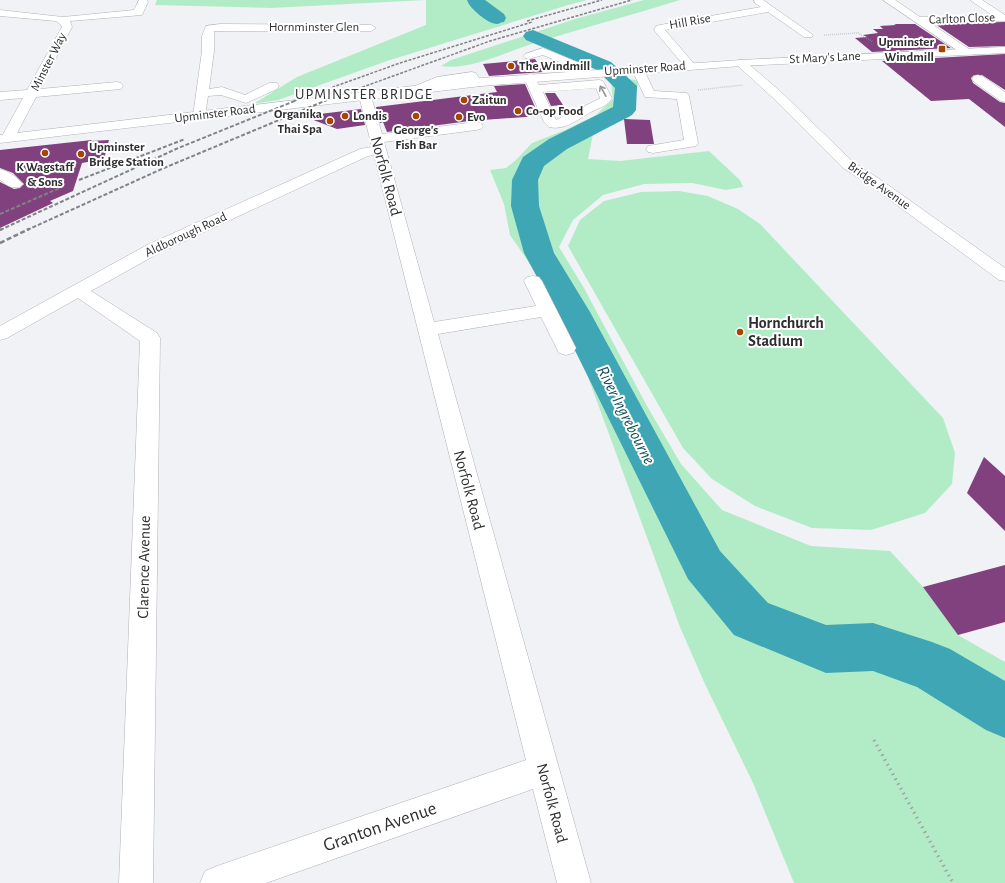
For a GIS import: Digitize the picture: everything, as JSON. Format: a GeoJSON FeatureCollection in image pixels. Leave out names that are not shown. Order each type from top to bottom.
{"type":"FeatureCollection","features":[{"type":"Feature","properties":{"kind":"street"},"geometry":{"type":"LineString","coordinates":[[757,0],[808,35]]}},
{"type":"Feature","properties":{"kind":"street"},"geometry":{"type":"LineString","coordinates":[[888,0],[920,20],[965,52]]}},
{"type":"Feature","properties":{"kind":"street"},"geometry":{"type":"LineString","coordinates":[[975,0],[984,6],[1005,5]]}},
{"type":"Feature","properties":{"kind":"street"},"geometry":{"type":"LineString","coordinates":[[62,20],[70,18],[138,13],[143,2]]}},
{"type":"Feature","properties":{"kind":"street","name":"Carlton Close"},"geometry":{"type":"LineString","coordinates":[[920,20],[1003,18],[984,6]]}},
{"type":"Feature","properties":{"kind":"street","name":"Hill Rise"},"geometry":{"type":"LineString","coordinates":[[690,66],[659,30],[660,28],[769,9]]}},
{"type":"Feature","properties":{"kind":"street","name":"Minster Way"},"geometry":{"type":"LineString","coordinates":[[0,13],[51,17],[62,20],[65,22],[67,27],[32,94],[4,139]]}},
{"type":"Feature","properties":{"kind":"street","name":"Hornminster Glen"},"geometry":{"type":"LineString","coordinates":[[242,37],[252,34],[257,27]]}},
{"type":"Feature","properties":{"kind":"street","name":"Hornminster Glen"},"geometry":{"type":"LineString","coordinates":[[199,116],[212,45],[207,37],[210,28],[371,28]]}},
{"type":"Feature","properties":{"kind":"street","name":"St Mary's Lane"},"geometry":{"type":"LineString","coordinates":[[741,63],[1005,50]]}},
{"type":"Feature","properties":{"kind":"street"},"geometry":{"type":"LineString","coordinates":[[529,56],[543,51],[578,66],[585,73]]}},
{"type":"Feature","properties":{"kind":"street","name":"Upminster Road"},"geometry":{"type":"LineString","coordinates":[[4,139],[476,83],[532,83],[585,73],[741,63]]}},
{"type":"Feature","properties":{"kind":"street","name":"Bridge Avenue"},"geometry":{"type":"LineString","coordinates":[[741,63],[765,83],[848,165],[876,183],[1005,276]]}},
{"type":"Feature","properties":{"kind":"street"},"geometry":{"type":"LineString","coordinates":[[638,70],[647,100],[682,96],[691,143],[653,149]]}},
{"type":"Feature","properties":{"kind":"street"},"geometry":{"type":"LineString","coordinates":[[978,79],[1005,98]]}},
{"type":"Feature","properties":{"kind":"street"},"geometry":{"type":"LineString","coordinates":[[532,83],[599,84],[606,98],[602,104],[590,107],[573,119],[554,124],[532,83]]}},
{"type":"Feature","properties":{"kind":"street"},"geometry":{"type":"LineString","coordinates":[[0,96],[117,86]]}},
{"type":"Feature","properties":{"kind":"street"},"geometry":{"type":"LineString","coordinates":[[202,93],[222,91],[246,99],[272,86]]}},
{"type":"Feature","properties":{"kind":"street","name":"Norfolk Road"},"geometry":{"type":"LineString","coordinates":[[364,96],[574,883]]}},
{"type":"Feature","properties":{"kind":"street","name":"Aldborough Road"},"geometry":{"type":"LineString","coordinates":[[0,334],[153,249],[365,152],[377,144],[476,126]]}},
{"type":"Feature","properties":{"kind":"street"},"geometry":{"type":"LineString","coordinates":[[0,173],[15,184]]}},
{"type":"Feature","properties":{"kind":"street"},"geometry":{"type":"LineString","coordinates":[[533,281],[566,348]]}},
{"type":"Feature","properties":{"kind":"street","name":"Clarence Avenue"},"geometry":{"type":"LineString","coordinates":[[78,290],[150,338],[136,883]]}},
{"type":"Feature","properties":{"kind":"street"},"geometry":{"type":"LineString","coordinates":[[426,330],[547,310]]}},
{"type":"Feature","properties":{"kind":"street","name":"Granton Avenue"},"geometry":{"type":"LineString","coordinates":[[217,883],[543,770]]}},
{"type":"Feature","properties":{"kind":"path"},"geometry":{"type":"LineString","coordinates":[[808,35],[858,33],[891,55]]}},
{"type":"Feature","properties":{"kind":"path"},"geometry":{"type":"LineString","coordinates":[[692,90],[765,83]]}},
{"type":"Feature","properties":{"kind":"path"},"geometry":{"type":"LineString","coordinates":[[874,740],[953,883]]}},
{"type":"Feature","properties":{"kind":"green space"},"geometry":{"type":"Polygon","coordinates":[[[157,0],[426,0],[271,8],[155,5],[157,0]]]}},
{"type":"Feature","properties":{"kind":"green space"},"geometry":{"type":"Polygon","coordinates":[[[426,0],[587,0],[387,61],[278,100],[253,104],[297,77],[426,25],[426,0]]]}},
{"type":"Feature","properties":{"kind":"green space"},"geometry":{"type":"Polygon","coordinates":[[[644,0],[680,0],[535,43],[476,63],[464,66],[441,66],[451,60],[575,19],[644,0]]]}},
{"type":"Feature","properties":{"kind":"green space"},"geometry":{"type":"Polygon","coordinates":[[[624,79],[639,80],[630,117],[593,134],[588,159],[620,161],[709,151],[740,180],[743,187],[726,190],[692,183],[644,184],[603,195],[573,220],[559,247],[584,288],[647,406],[681,464],[722,510],[811,546],[890,551],[923,587],[958,635],[1005,662],[1005,883],[794,883],[753,783],[704,682],[680,627],[585,369],[532,267],[510,235],[504,204],[490,170],[506,168],[532,143],[565,130],[596,115],[613,99],[611,81],[624,79]]]}},
{"type":"Feature","properties":{"kind":"green space","name":"Hornchurch Stadium"},"geometry":{"type":"Polygon","coordinates":[[[679,191],[708,196],[738,209],[760,224],[943,418],[955,453],[952,484],[925,513],[871,530],[812,528],[755,506],[712,479],[683,448],[568,246],[580,220],[604,201],[641,192],[679,191]]]}},
{"type":"Feature","properties":{"kind":"building"},"geometry":{"type":"Polygon","coordinates":[[[1005,22],[1005,46],[969,47],[935,24],[1005,22]]]}},
{"type":"Feature","properties":{"kind":"building"},"geometry":{"type":"Polygon","coordinates":[[[894,24],[915,24],[951,48],[872,52],[855,38],[867,37],[863,35],[878,33],[873,29],[883,29],[880,26],[896,25],[894,24]]]}},
{"type":"Feature","properties":{"kind":"building"},"geometry":{"type":"Polygon","coordinates":[[[1005,54],[1005,90],[982,75],[974,75],[971,78],[973,83],[1000,102],[1005,103],[1005,127],[969,99],[931,101],[882,61],[1005,54]]]}},
{"type":"Feature","properties":{"kind":"building"},"geometry":{"type":"Polygon","coordinates":[[[535,59],[543,72],[489,76],[483,64],[535,59]]]}},
{"type":"Feature","properties":{"kind":"building"},"geometry":{"type":"Polygon","coordinates":[[[525,84],[539,116],[469,121],[387,132],[383,122],[380,123],[376,107],[497,92],[494,86],[525,84]]]}},
{"type":"Feature","properties":{"kind":"building"},"geometry":{"type":"Polygon","coordinates":[[[545,93],[555,93],[563,105],[551,106],[545,93]]]}},
{"type":"Feature","properties":{"kind":"building"},"geometry":{"type":"Polygon","coordinates":[[[361,109],[365,125],[337,129],[303,116],[361,109]]]}},
{"type":"Feature","properties":{"kind":"building"},"geometry":{"type":"Polygon","coordinates":[[[624,119],[650,120],[654,144],[627,144],[624,119]]]}},
{"type":"Feature","properties":{"kind":"building"},"geometry":{"type":"Polygon","coordinates":[[[92,140],[91,141],[109,140],[104,159],[82,163],[73,191],[50,201],[53,203],[0,228],[0,182],[14,189],[20,188],[24,184],[13,173],[0,168],[0,150],[92,140]]]}},
{"type":"Feature","properties":{"kind":"building"},"geometry":{"type":"Polygon","coordinates":[[[984,457],[1005,476],[1005,531],[967,493],[984,457]]]}},
{"type":"Feature","properties":{"kind":"building"},"geometry":{"type":"Polygon","coordinates":[[[1005,565],[1005,622],[958,635],[923,587],[1005,565]]]}},
{"type":"Feature","properties":{"kind":"waterway","name":"River Ingrebourne"},"geometry":{"type":"LineString","coordinates":[[476,0],[477,4],[497,18]]}},
{"type":"Feature","properties":{"kind":"waterway","name":"River Ingrebourne"},"geometry":{"type":"LineString","coordinates":[[533,36],[604,66],[626,86],[624,110],[558,144],[532,162],[525,180],[525,206],[539,253],[573,312],[704,565],[751,619],[826,649],[873,647],[932,667],[1005,711]]}},
{"type":"Feature","properties":{"kind":"railway"},"geometry":{"type":"LineString","coordinates":[[527,21],[602,0]]}},
{"type":"Feature","properties":{"kind":"railway"},"geometry":{"type":"LineString","coordinates":[[324,101],[490,41],[632,0]]}},
{"type":"Feature","properties":{"kind":"railway"},"geometry":{"type":"LineString","coordinates":[[294,101],[400,63],[532,22]]}},
{"type":"Feature","properties":{"kind":"railway"},"geometry":{"type":"LineString","coordinates":[[2,229],[0,230],[176,149],[297,100]]}},
{"type":"Feature","properties":{"kind":"railway"},"geometry":{"type":"LineString","coordinates":[[27,230],[164,168],[327,100]]}},
{"type":"Feature","properties":{"kind":"railway"},"geometry":{"type":"LineString","coordinates":[[79,180],[185,139]]}},
{"type":"Feature","properties":{"kind":"railway"},"geometry":{"type":"LineString","coordinates":[[0,214],[62,187]]}},
{"type":"Feature","properties":{"kind":"railway"},"geometry":{"type":"LineString","coordinates":[[0,243],[29,229]]}},
{"type":"Feature","properties":{"kind":"place","name":"Upminster Windmill"},"geometry":{"type":"Point","coordinates":[942,49]}},
{"type":"Feature","properties":{"kind":"place","name":"The Windmill"},"geometry":{"type":"Point","coordinates":[511,66]}},
{"type":"Feature","properties":{"kind":"place","name":"Zaitun"},"geometry":{"type":"Point","coordinates":[464,100]}},
{"type":"Feature","properties":{"kind":"place","name":"Co-op Food"},"geometry":{"type":"Point","coordinates":[518,111]}},
{"type":"Feature","properties":{"kind":"place","name":"Londis"},"geometry":{"type":"Point","coordinates":[345,116]}},
{"type":"Feature","properties":{"kind":"place","name":"George's Fish Bar"},"geometry":{"type":"Point","coordinates":[416,116]}},
{"type":"Feature","properties":{"kind":"place","name":"Evo"},"geometry":{"type":"Point","coordinates":[459,117]}},
{"type":"Feature","properties":{"kind":"place","name":"Organika Thai Spa"},"geometry":{"type":"Point","coordinates":[330,121]}},
{"type":"Feature","properties":{"kind":"place","name":"K Wagstaff & Sons"},"geometry":{"type":"Point","coordinates":[45,153]}},
{"type":"Feature","properties":{"kind":"place","name":"Upminster Bridge Station"},"geometry":{"type":"Point","coordinates":[81,154]}},
{"type":"Feature","properties":{"kind":"place","name":"Hornchurch Stadium"},"geometry":{"type":"Point","coordinates":[740,332]}},
{"type":"Feature","properties":{"kind":"district","name":"UPMINSTER BRIDGE"},"geometry":{"type":"Point","coordinates":[364,94]}}]}
